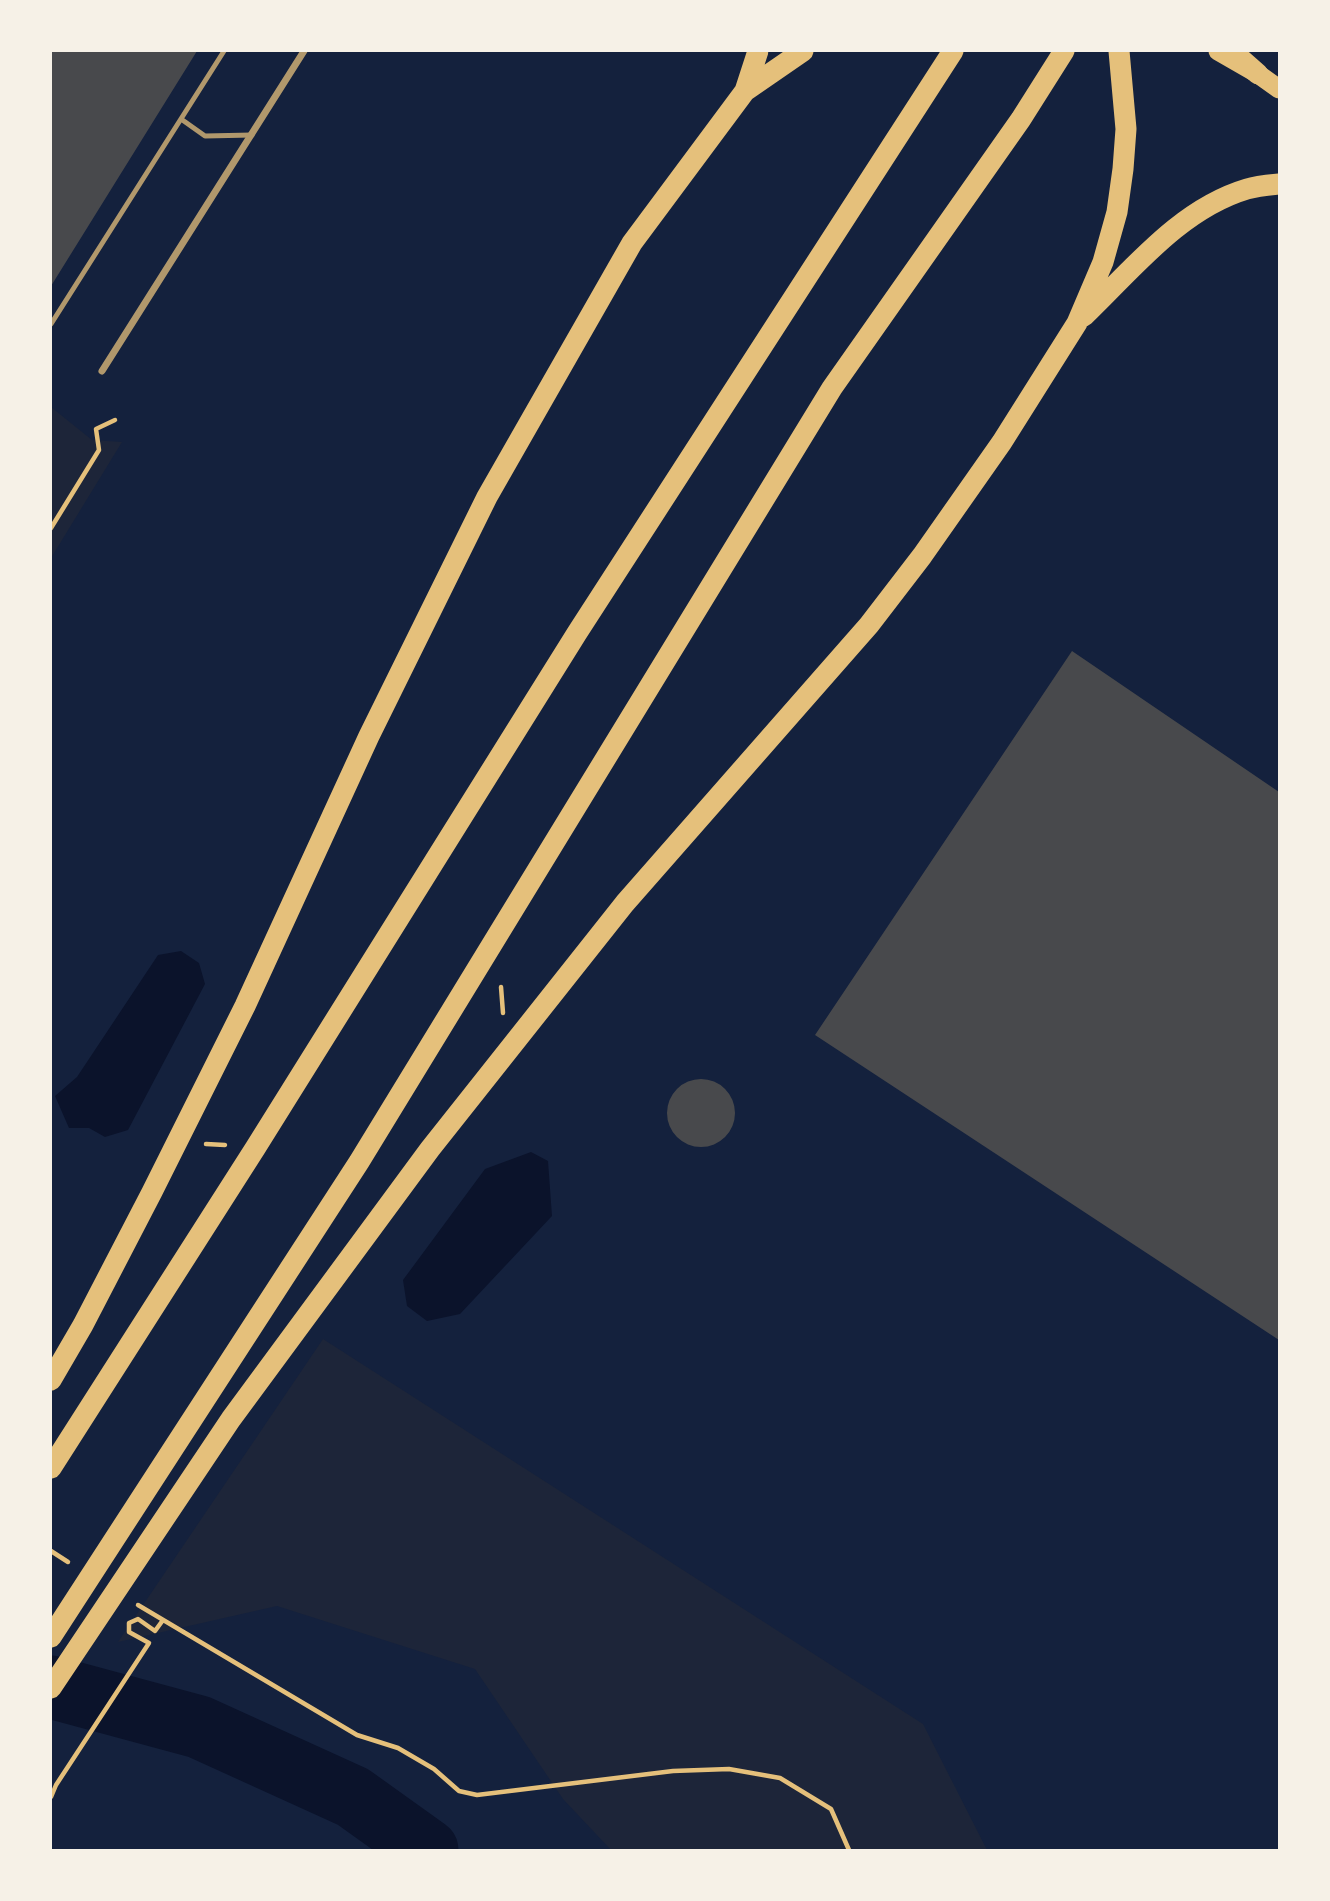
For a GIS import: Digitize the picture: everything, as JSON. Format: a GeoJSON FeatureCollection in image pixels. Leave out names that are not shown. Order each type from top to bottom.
{"type":"FeatureCollection","features":[{"type":"Feature","properties":{"kind":"highway"},"geometry":{"type":"LineString","coordinates":[[746,91],[758,51]]}},
{"type":"Feature","properties":{"kind":"highway"},"geometry":{"type":"LineString","coordinates":[[51,1380],[83,1325],[274,946],[369,736],[487,497],[632,243],[746,91],[803,51]]}},
{"type":"Feature","properties":{"kind":"highway"},"geometry":{"type":"LineString","coordinates":[[51,1468],[256,1147],[576,633],[953,51]]}},
{"type":"Feature","properties":{"kind":"highway"},"geometry":{"type":"LineString","coordinates":[[51,1637],[359,1162],[832,388],[1021,119],[1064,51]]}},
{"type":"Feature","properties":{"kind":"highway"},"geometry":{"type":"LineString","coordinates":[[1218,51],[1279,89]]}},
{"type":"Feature","properties":{"kind":"highway"},"geometry":{"type":"LineString","coordinates":[[1232,51],[1258,74]]}},
{"type":"Feature","properties":{"kind":"highway"},"geometry":{"type":"LineString","coordinates":[[51,1688],[231,1419],[430,1149],[655,867],[884,605],[988,462],[1077,323],[1103,262],[1117,212],[1126,129],[1119,52]]}},
{"type":"Feature","properties":{"kind":"highway"},"geometry":{"type":"LineString","coordinates":[[1077,323],[1184,221],[1214,203],[1248,189],[1279,184]]}},
{"type":"Feature","properties":{"kind":"street"},"geometry":{"type":"LineString","coordinates":[[102,371],[304,51]]}},
{"type":"Feature","properties":{"kind":"lane"},"geometry":{"type":"LineString","coordinates":[[51,324],[224,51]]}},
{"type":"Feature","properties":{"kind":"lane"},"geometry":{"type":"LineString","coordinates":[[181,119],[205,135],[252,135]]}},
{"type":"Feature","properties":{"kind":"path"},"geometry":{"type":"LineString","coordinates":[[51,527],[99,450],[96,429],[115,420]]}},
{"type":"Feature","properties":{"kind":"path"},"geometry":{"type":"LineString","coordinates":[[497,937],[506,1054]]}},
{"type":"Feature","properties":{"kind":"path"},"geometry":{"type":"LineString","coordinates":[[177,1142],[256,1147]]}},
{"type":"Feature","properties":{"kind":"path"},"geometry":{"type":"LineString","coordinates":[[51,1797],[56,1785],[149,1643],[129,1632],[130,1623],[138,1619],[155,1631],[163,1620],[357,1735],[398,1748],[434,1769],[460,1791],[477,1795],[673,1771],[729,1769],[780,1778],[831,1809],[849,1850]]}},
{"type":"Feature","properties":{"kind":"shaded area"},"geometry":{"type":"Polygon","coordinates":[[[51,407],[92,440],[122,442],[51,558],[51,407]]]}},
{"type":"Feature","properties":{"kind":"shaded area"},"geometry":{"type":"Polygon","coordinates":[[[181,951],[199,963],[205,984],[128,1130],[105,1137],[89,1128],[69,1128],[55,1096],[77,1077],[158,955],[181,951]]]}},
{"type":"Feature","properties":{"kind":"shaded area"},"geometry":{"type":"Polygon","coordinates":[[[531,1152],[548,1161],[552,1216],[460,1314],[427,1321],[407,1306],[403,1280],[485,1169],[531,1152]]]}},
{"type":"Feature","properties":{"kind":"shaded area"},"geometry":{"type":"Polygon","coordinates":[[[323,1339],[923,1724],[987,1850],[611,1850],[563,1799],[475,1669],[277,1606],[118,1642],[323,1339]]]}},
{"type":"Feature","properties":{"kind":"building"},"geometry":{"type":"Polygon","coordinates":[[[51,51],[197,51],[51,286],[51,51]]]}},
{"type":"Feature","properties":{"kind":"building"},"geometry":{"type":"Polygon","coordinates":[[[1072,651],[1279,792],[1279,1340],[815,1035],[1072,651]]]}},
{"type":"Feature","properties":{"kind":"building"},"geometry":{"type":"Polygon","coordinates":[[[694,1079],[708,1079],[720,1084],[730,1094],[735,1113],[730,1132],[720,1142],[708,1147],[694,1147],[682,1142],[672,1132],[667,1120],[667,1106],[672,1094],[682,1084],[694,1079]]]}},
{"type":"Feature","properties":{"kind":"waterway"},"geometry":{"type":"LineString","coordinates":[[51,1687],[199,1727],[353,1797],[427,1850]]}}]}
